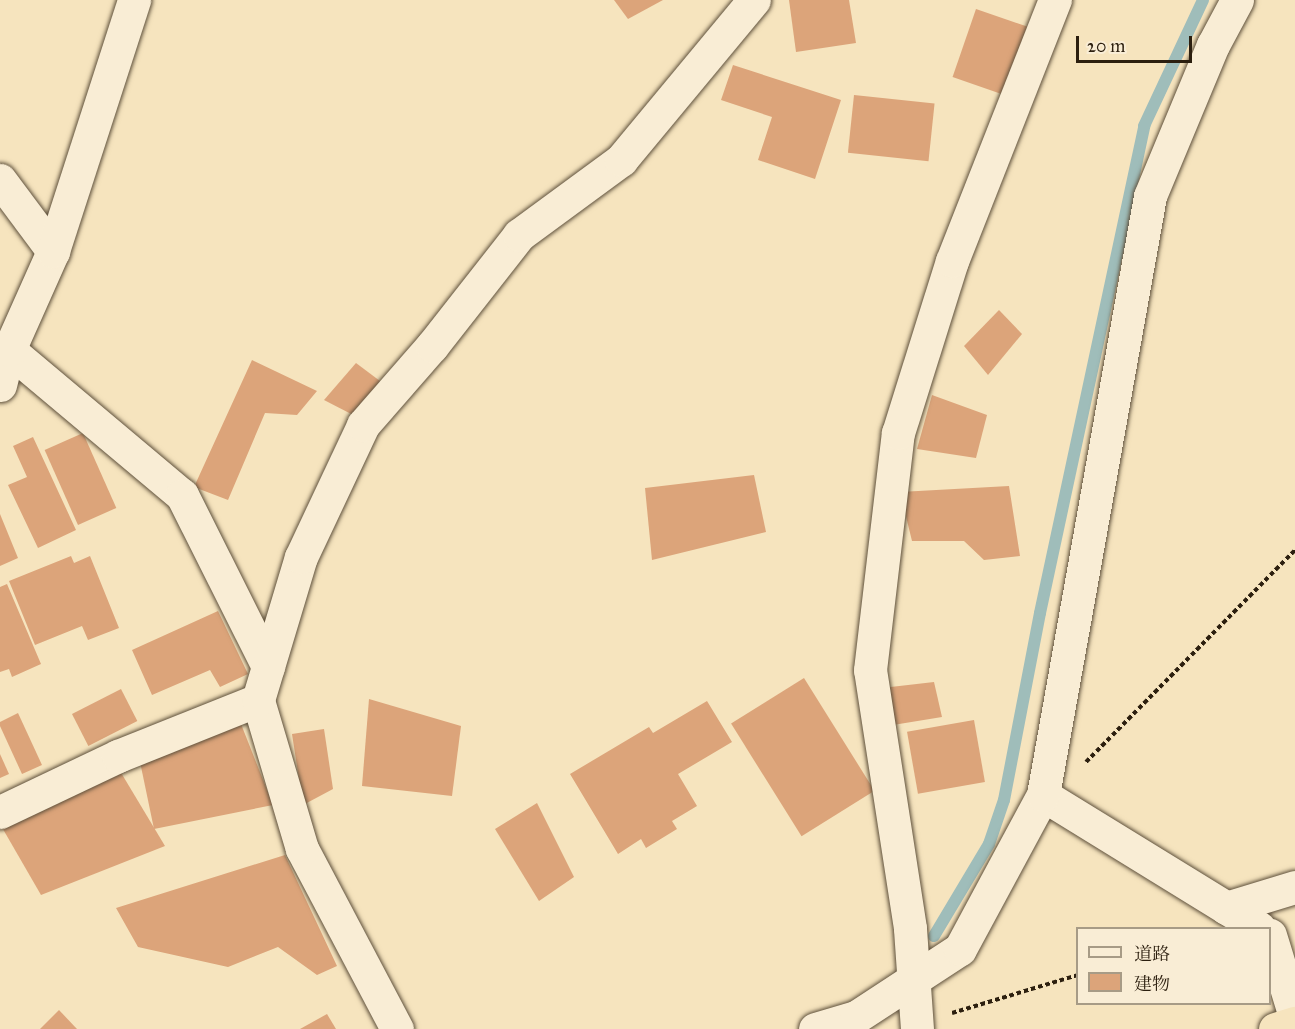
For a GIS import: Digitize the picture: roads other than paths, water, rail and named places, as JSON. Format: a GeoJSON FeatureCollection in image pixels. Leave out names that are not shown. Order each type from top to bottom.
{"type":"FeatureCollection","features":[{"type":"Feature","properties":{"kind":"highway"},"geometry":{"type":"LineString","coordinates":[[1275,1029],[1295,1023]]}},
{"type":"Feature","properties":{"kind":"street"},"geometry":{"type":"LineString","coordinates":[[0,386],[9,350],[53,251],[134,0]]}},
{"type":"Feature","properties":{"kind":"street"},"geometry":{"type":"LineString","coordinates":[[398,1029],[302,849],[258,700],[301,556],[363,425],[432,346],[519,235],[621,160],[754,0]]}},
{"type":"Feature","properties":{"kind":"street"},"geometry":{"type":"LineString","coordinates":[[916,1026],[910,928],[870,670],[898,433],[952,261],[1055,0]]}},
{"type":"Feature","properties":{"kind":"street"},"geometry":{"type":"LineString","coordinates":[[815,1029],[856,1017],[912,984],[960,948],[1043,795],[1149,195],[1236,0]]}},
{"type":"Feature","properties":{"kind":"street"},"geometry":{"type":"LineString","coordinates":[[0,180],[53,251]]}},
{"type":"Feature","properties":{"kind":"street"},"geometry":{"type":"LineString","coordinates":[[9,350],[182,495],[268,667]]}},
{"type":"Feature","properties":{"kind":"street"},"geometry":{"type":"LineString","coordinates":[[0,812],[117,756],[258,700]]}},
{"type":"Feature","properties":{"kind":"street"},"geometry":{"type":"LineString","coordinates":[[1043,795],[1257,927]]}},
{"type":"Feature","properties":{"kind":"street"},"geometry":{"type":"LineString","coordinates":[[1226,908],[1295,887]]}},
{"type":"Feature","properties":{"kind":"street"},"geometry":{"type":"LineString","coordinates":[[1271,941],[1295,1017]]}},
{"type":"Feature","properties":{"kind":"waterway"},"geometry":{"type":"LineString","coordinates":[[934,936],[989,844],[1004,800],[1040,613],[1144,126],[1203,0]]}}]}
